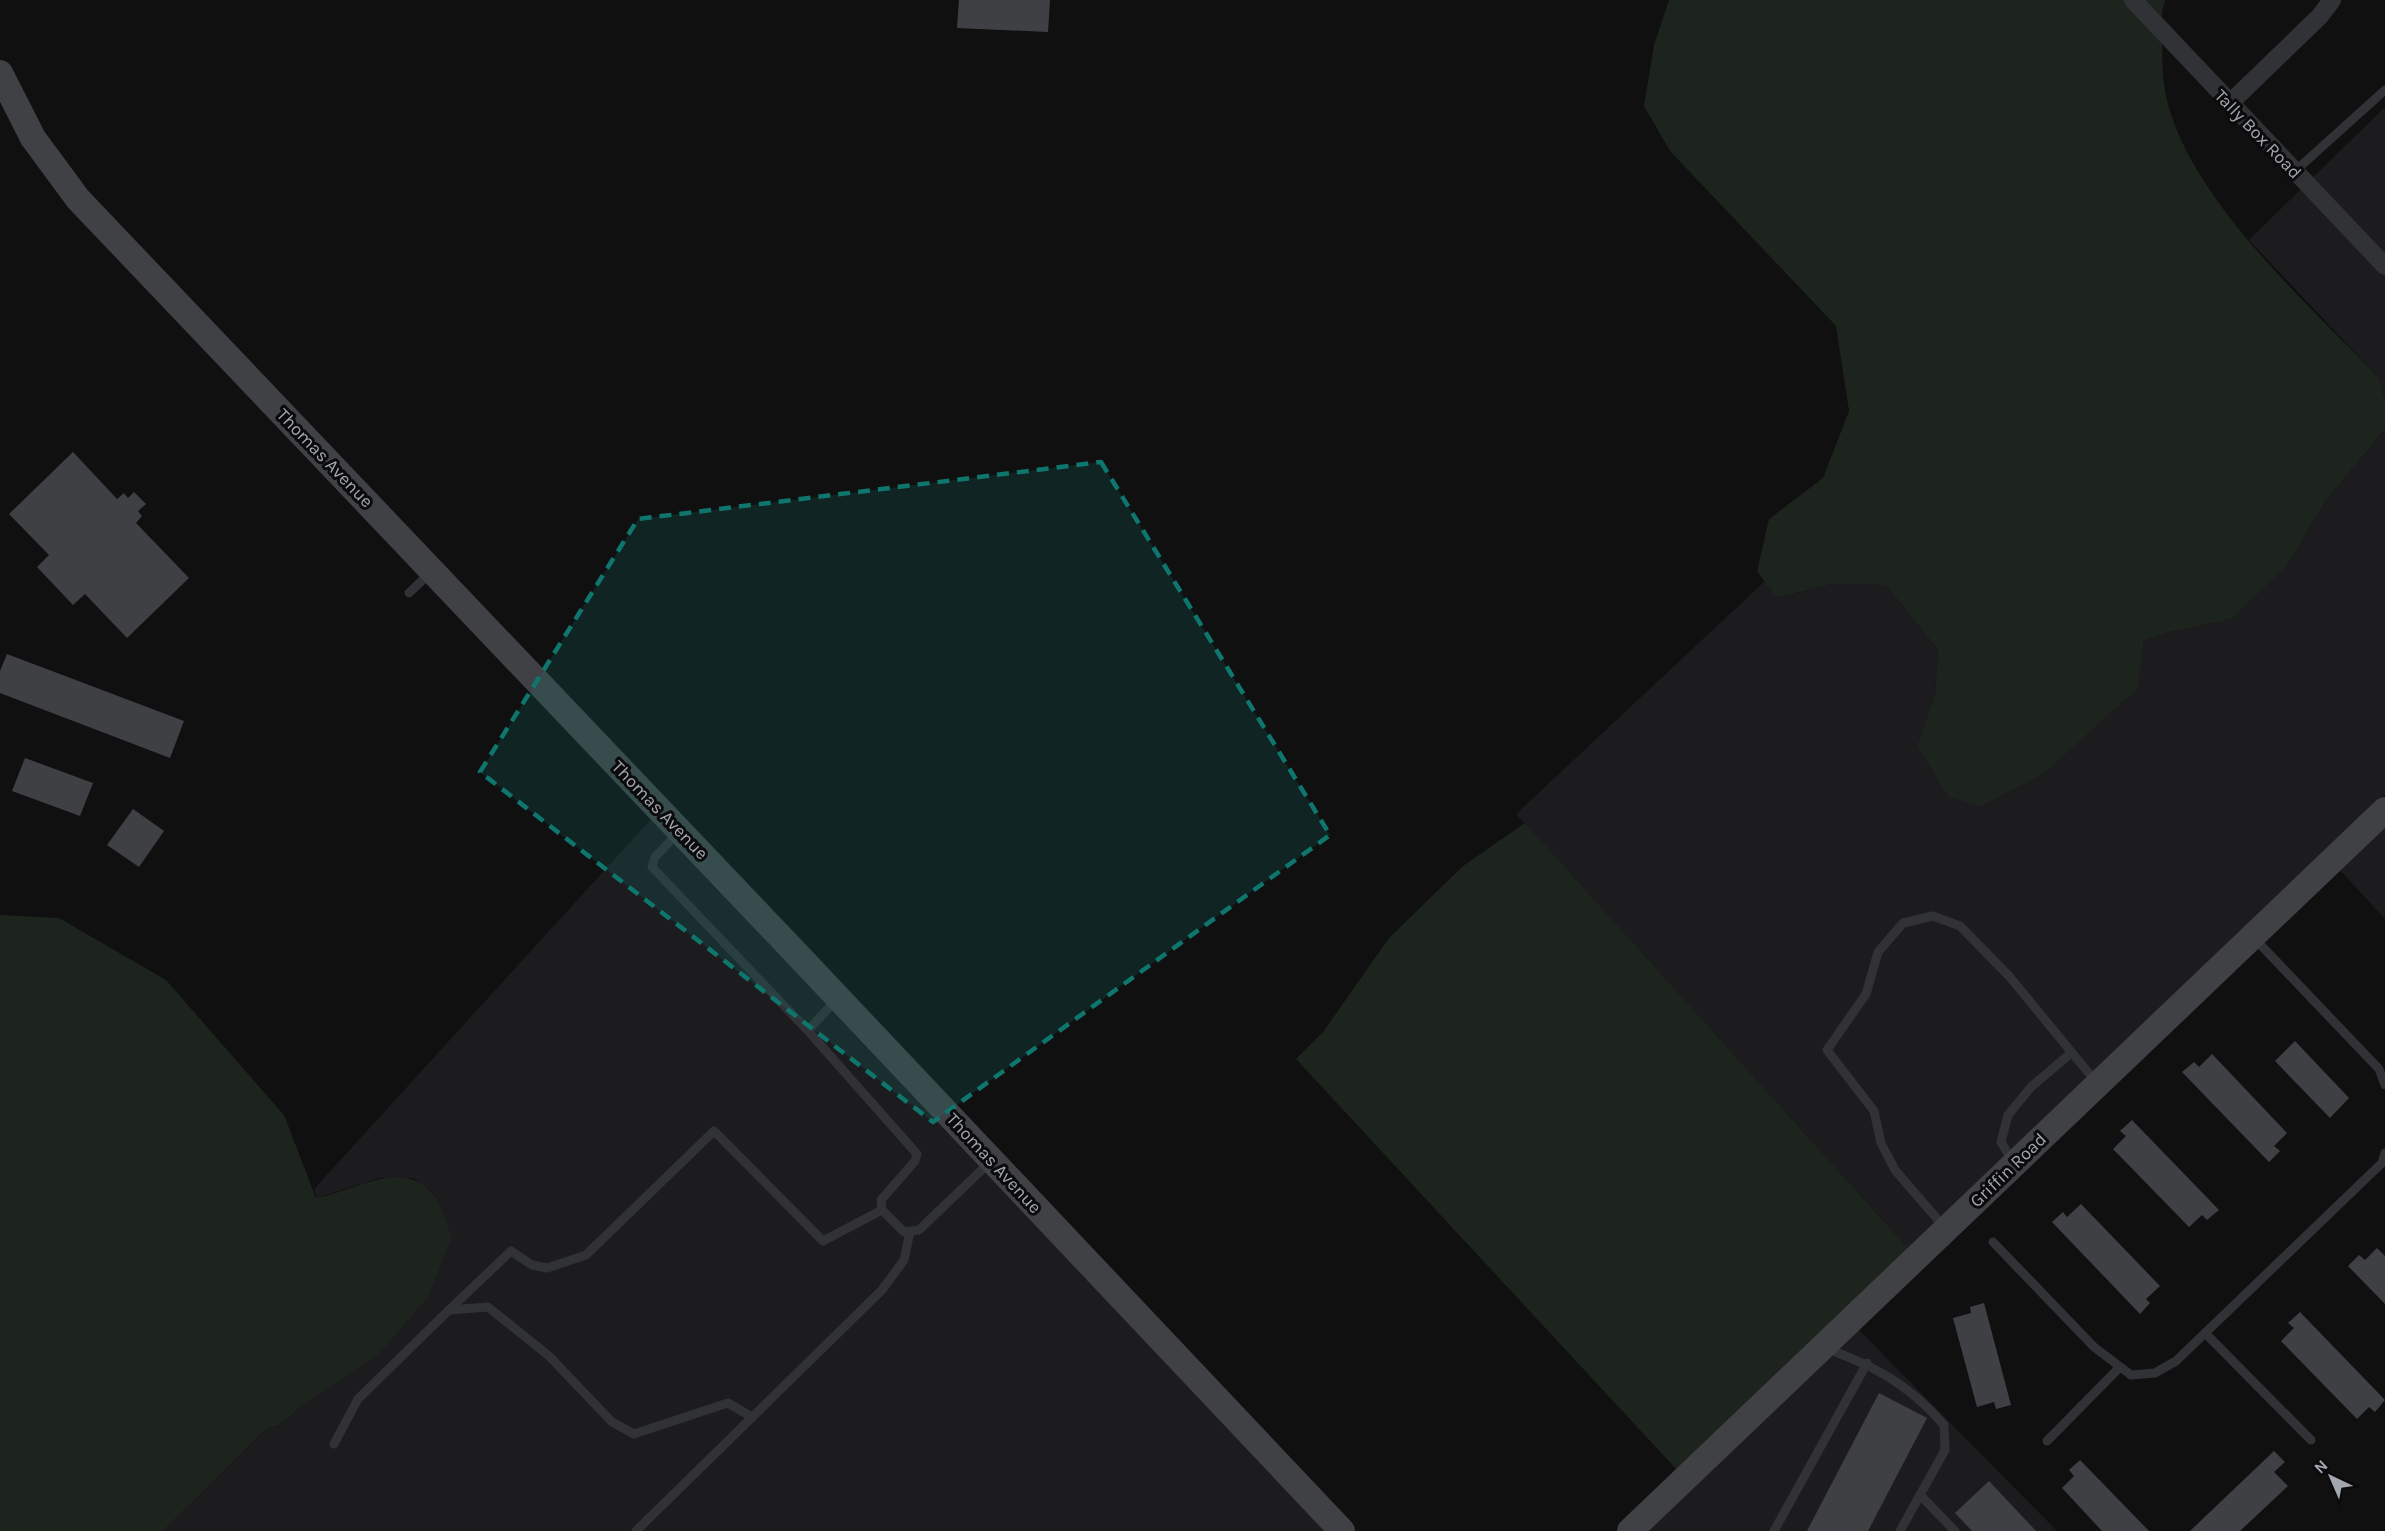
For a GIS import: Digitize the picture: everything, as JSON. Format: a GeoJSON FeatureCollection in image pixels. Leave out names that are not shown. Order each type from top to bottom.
{"type":"FeatureCollection","features":[{"type":"Feature","properties":{"kind":"street","name":"Tally Box Road"},"geometry":{"type":"LineString","coordinates":[[2133,0],[2229,104],[2385,266]]}},
{"type":"Feature","properties":{"kind":"street"},"geometry":{"type":"LineString","coordinates":[[2229,104],[2320,16],[2332,0]]}},
{"type":"Feature","properties":{"kind":"street","name":"Thomas Avenue"},"geometry":{"type":"LineString","coordinates":[[0,73],[33,138],[78,199],[839,998],[1342,1531]]}},
{"type":"Feature","properties":{"kind":"street","name":"Griffin Road"},"geometry":{"type":"LineString","coordinates":[[1630,1531],[2385,810]]}},
{"type":"Feature","properties":{"kind":"lane"},"geometry":{"type":"LineString","coordinates":[[2295,172],[2385,90]]}},
{"type":"Feature","properties":{"kind":"lane"},"geometry":{"type":"LineString","coordinates":[[409,593],[432,571]]}},
{"type":"Feature","properties":{"kind":"lane"},"geometry":{"type":"LineString","coordinates":[[680,831],[655,857],[652,867],[810,1033],[916,1154],[915,1161],[881,1200],[882,1210],[904,1232],[919,1230],[992,1160]]}},
{"type":"Feature","properties":{"kind":"lane"},"geometry":{"type":"LineString","coordinates":[[1946,1229],[1895,1170],[1881,1143],[1874,1112],[1827,1050],[1866,994],[1878,952],[1903,923],[1933,916],[1960,927],[2008,976],[2098,1084]]}},
{"type":"Feature","properties":{"kind":"lane"},"geometry":{"type":"LineString","coordinates":[[2252,937],[2379,1069],[2385,1085]]}},
{"type":"Feature","properties":{"kind":"lane"},"geometry":{"type":"LineString","coordinates":[[810,1033],[811,1027],[839,998]]}},
{"type":"Feature","properties":{"kind":"lane"},"geometry":{"type":"LineString","coordinates":[[2014,1165],[2001,1142],[2008,1115],[2031,1087],[2071,1053]]}},
{"type":"Feature","properties":{"kind":"lane"},"geometry":{"type":"LineString","coordinates":[[334,1444],[358,1400],[511,1251],[532,1265],[547,1268],[586,1255],[714,1131],[823,1241],[882,1210]]}},
{"type":"Feature","properties":{"kind":"lane"},"geometry":{"type":"LineString","coordinates":[[1993,1242],[2094,1347],[2131,1375],[2155,1373],[2176,1361],[2382,1163],[2385,1153]]}},
{"type":"Feature","properties":{"kind":"lane"},"geometry":{"type":"LineString","coordinates":[[636,1531],[882,1290],[904,1260],[910,1232]]}},
{"type":"Feature","properties":{"kind":"lane"},"geometry":{"type":"LineString","coordinates":[[449,1310],[488,1307],[549,1356],[612,1422],[634,1434],[728,1403],[752,1417]]}},
{"type":"Feature","properties":{"kind":"lane"},"geometry":{"type":"LineString","coordinates":[[2205,1333],[2311,1440]]}},
{"type":"Feature","properties":{"kind":"lane"},"geometry":{"type":"LineString","coordinates":[[1823,1347],[1867,1363],[1894,1378],[1944,1425],[1945,1449],[1900,1531]]}},
{"type":"Feature","properties":{"kind":"lane"},"geometry":{"type":"LineString","coordinates":[[1774,1531],[1867,1363]]}},
{"type":"Feature","properties":{"kind":"lane"},"geometry":{"type":"LineString","coordinates":[[2047,1441],[2120,1367]]}},
{"type":"Feature","properties":{"kind":"lane"},"geometry":{"type":"LineString","coordinates":[[1920,1495],[1955,1531]]}},
{"type":"Feature","properties":{"kind":"highlighted area"},"geometry":{"type":"Polygon","coordinates":[[[1101,462],[1330,835],[933,1122],[480,772],[638,519],[1101,462]]]}},
{"type":"Feature","properties":{"kind":"shaded area"},"geometry":{"type":"Polygon","coordinates":[[[1669,0],[2165,0],[2162,12],[2164,84],[2174,124],[2194,164],[2219,204],[2250,243],[2317,316],[2379,378],[2385,400],[2385,429],[2325,502],[2287,566],[2232,619],[2170,632],[2144,641],[2138,688],[2043,774],[1981,806],[1949,797],[1917,746],[1935,694],[1938,650],[1886,585],[1833,584],[1777,598],[1757,571],[1769,519],[1823,478],[1849,411],[1836,326],[1670,151],[1644,106],[1654,45],[1669,0]]]}},
{"type":"Feature","properties":{"kind":"shaded area"},"geometry":{"type":"Polygon","coordinates":[[[2385,107],[2385,400],[2379,378],[2249,240],[2385,107]]]}},
{"type":"Feature","properties":{"kind":"shaded area"},"geometry":{"type":"Polygon","coordinates":[[[2385,429],[2385,794],[1909,1249],[1516,814],[1765,581],[1778,598],[1833,584],[1886,585],[1938,650],[1935,694],[1917,746],[2137,688],[2144,641],[2170,632],[2232,619],[2287,566],[2325,502],[2385,429]]]}},
{"type":"Feature","properties":{"kind":"shaded area"},"geometry":{"type":"Polygon","coordinates":[[[653,817],[1328,1531],[163,1531],[267,1428],[278,1426],[308,1401],[434,1194],[413,1178],[380,1178],[317,1198],[314,1189],[653,817]]]}},
{"type":"Feature","properties":{"kind":"shaded area"},"geometry":{"type":"Polygon","coordinates":[[[1525,823],[1909,1249],[1677,1470],[1296,1059],[1323,1032],[1389,938],[1463,866],[1525,823]]]}},
{"type":"Feature","properties":{"kind":"shaded area"},"geometry":{"type":"Polygon","coordinates":[[[2385,825],[2385,919],[2339,869],[2385,825]]]}},
{"type":"Feature","properties":{"kind":"shaded area"},"geometry":{"type":"Polygon","coordinates":[[[0,915],[59,918],[166,980],[284,1115],[316,1198],[377,1180],[392,1177],[407,1178],[421,1183],[433,1194],[452,1237],[428,1297],[378,1355],[308,1401],[278,1426],[267,1428],[163,1531],[0,1531],[0,915]]]}},
{"type":"Feature","properties":{"kind":"shaded area"},"geometry":{"type":"Polygon","coordinates":[[[1858,1329],[2057,1531],[1646,1531],[1858,1329]]]}},
{"type":"Feature","properties":{"kind":"building"},"geometry":{"type":"Polygon","coordinates":[[[959,0],[1050,0],[1048,32],[957,28],[959,0]]]}},
{"type":"Feature","properties":{"kind":"building"},"geometry":{"type":"Polygon","coordinates":[[[73,452],[117,499],[124,493],[128,498],[134,492],[146,504],[138,511],[142,516],[136,523],[189,578],[127,638],[85,594],[73,605],[37,567],[49,555],[9,514],[73,452]]]}},
{"type":"Feature","properties":{"kind":"building"},"geometry":{"type":"Polygon","coordinates":[[[7,654],[184,721],[170,758],[0,693],[0,671],[7,654]]]}},
{"type":"Feature","properties":{"kind":"building"},"geometry":{"type":"Polygon","coordinates":[[[25,758],[93,783],[80,816],[12,791],[25,758]]]}},
{"type":"Feature","properties":{"kind":"building"},"geometry":{"type":"Polygon","coordinates":[[[133,809],[164,831],[139,867],[107,845],[133,809]]]}},
{"type":"Feature","properties":{"kind":"building"},"geometry":{"type":"Polygon","coordinates":[[[2295,1041],[2349,1098],[2330,1118],[2275,1061],[2295,1041]]]}},
{"type":"Feature","properties":{"kind":"building"},"geometry":{"type":"Polygon","coordinates":[[[2212,1054],[2287,1133],[2274,1146],[2280,1151],[2269,1162],[2182,1072],[2194,1062],[2199,1067],[2212,1054]]]}},
{"type":"Feature","properties":{"kind":"building"},"geometry":{"type":"Polygon","coordinates":[[[2132,1120],[2219,1210],[2207,1220],[2202,1215],[2189,1227],[2113,1149],[2126,1136],[2120,1131],[2132,1120]]]}},
{"type":"Feature","properties":{"kind":"building"},"geometry":{"type":"Polygon","coordinates":[[[2081,1204],[2160,1286],[2146,1299],[2150,1303],[2140,1314],[2052,1222],[2063,1212],[2067,1217],[2081,1204]]]}},
{"type":"Feature","properties":{"kind":"building"},"geometry":{"type":"Polygon","coordinates":[[[2377,1248],[2385,1256],[2385,1304],[2348,1266],[2359,1255],[2365,1260],[2377,1248]]]}},
{"type":"Feature","properties":{"kind":"building"},"geometry":{"type":"Polygon","coordinates":[[[1984,1303],[2011,1405],[1996,1409],[1994,1402],[1977,1407],[1953,1318],[1971,1313],[1970,1307],[1984,1303]]]}},
{"type":"Feature","properties":{"kind":"building"},"geometry":{"type":"Polygon","coordinates":[[[2300,1312],[2385,1400],[2375,1412],[2369,1407],[2357,1419],[2281,1341],[2294,1328],[2288,1323],[2300,1312]]]}},
{"type":"Feature","properties":{"kind":"building"},"geometry":{"type":"Polygon","coordinates":[[[1879,1393],[1927,1418],[1868,1531],[1807,1531],[1879,1393]]]}},
{"type":"Feature","properties":{"kind":"building"},"geometry":{"type":"Polygon","coordinates":[[[2274,1451],[2285,1462],[2274,1472],[2288,1486],[2240,1531],[2190,1531],[2274,1451]]]}},
{"type":"Feature","properties":{"kind":"building"},"geometry":{"type":"Polygon","coordinates":[[[2080,1460],[2149,1531],[2102,1531],[2062,1488],[2074,1476],[2069,1470],[2080,1460]]]}},
{"type":"Feature","properties":{"kind":"building"},"geometry":{"type":"Polygon","coordinates":[[[1989,1481],[2036,1531],[1972,1531],[1955,1513],[1989,1481]]]}}]}
